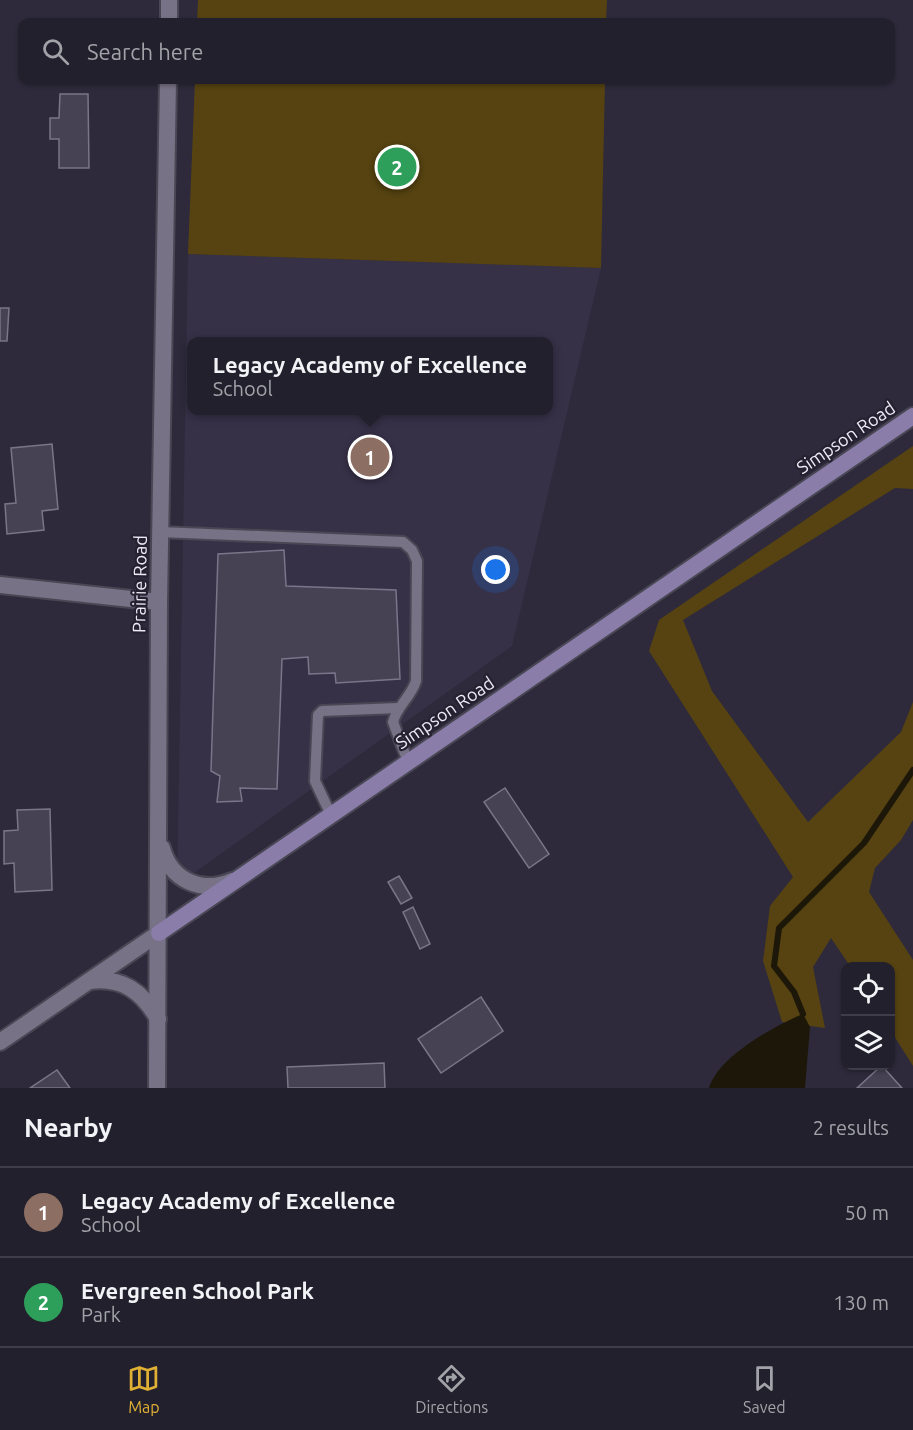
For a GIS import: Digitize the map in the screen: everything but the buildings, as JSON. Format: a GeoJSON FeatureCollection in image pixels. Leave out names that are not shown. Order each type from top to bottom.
{"type":"FeatureCollection","features":[{"type":"Feature","properties":{"kind":"main road","name":"Simpson Road"},"geometry":{"type":"LineString","coordinates":[[159,933],[913,416]]}},
{"type":"Feature","properties":{"kind":"street"},"geometry":{"type":"LineString","coordinates":[[169,0],[169,18]]}},
{"type":"Feature","properties":{"kind":"street","name":"Prairie Road"},"geometry":{"type":"LineString","coordinates":[[157,1088],[159,602],[168,84]]}},
{"type":"Feature","properties":{"kind":"street"},"geometry":{"type":"LineString","coordinates":[[0,585],[159,602]]}},
{"type":"Feature","properties":{"kind":"street"},"geometry":{"type":"LineString","coordinates":[[159,837],[164,856],[172,869],[196,886],[210,888],[239,878]]}},
{"type":"Feature","properties":{"kind":"street","name":"Simpson Road"},"geometry":{"type":"LineString","coordinates":[[0,1042],[159,933]]}},
{"type":"Feature","properties":{"kind":"street"},"geometry":{"type":"LineString","coordinates":[[90,981],[102,979],[126,985],[142,995],[158,1019]]}},
{"type":"Feature","properties":{"kind":"lane"},"geometry":{"type":"LineString","coordinates":[[160,532],[404,542],[412,550],[417,561],[416,681],[413,691],[398,708],[393,722],[408,762]]}},
{"type":"Feature","properties":{"kind":"lane"},"geometry":{"type":"LineString","coordinates":[[331,815],[315,781],[318,715],[322,711],[398,708]]}},
{"type":"Feature","properties":{"kind":"shaded area"},"geometry":{"type":"Polygon","coordinates":[[[198,0],[607,0],[606,18],[197,18],[198,0]]]}},
{"type":"Feature","properties":{"kind":"shaded area"},"geometry":{"type":"Polygon","coordinates":[[[195,84],[605,84],[601,268],[188,254],[195,84]]]}},
{"type":"Feature","properties":{"kind":"shaded area"},"geometry":{"type":"Polygon","coordinates":[[[188,254],[601,268],[512,646],[177,885],[188,254]]]}},
{"type":"Feature","properties":{"kind":"shaded area"},"geometry":{"type":"Polygon","coordinates":[[[913,446],[913,489],[895,488],[683,620],[712,691],[808,822],[901,732],[913,702],[913,820],[901,840],[875,868],[869,892],[913,960],[913,1066],[895,1037],[895,962],[847,962],[831,938],[813,967],[825,1028],[782,1022],[763,961],[770,906],[793,877],[649,651],[659,620],[913,446]]]}},
{"type":"Feature","properties":{"kind":"shaded area"},"geometry":{"type":"Polygon","coordinates":[[[803,1014],[810,1027],[805,1088],[709,1088],[714,1076],[735,1054],[777,1026],[803,1014]]]}},
{"type":"Feature","properties":{"kind":"waterway"},"geometry":{"type":"LineString","coordinates":[[803,1014],[794,992],[774,966],[779,928],[864,843],[913,770]]}},
{"type":"Feature","properties":{"kind":"place","name":"Evergreen School Park"},"geometry":{"type":"Point","coordinates":[397,167]}},
{"type":"Feature","properties":{"kind":"place","name":"Legacy Academy of Excellence"},"geometry":{"type":"Point","coordinates":[370,457]}}]}
